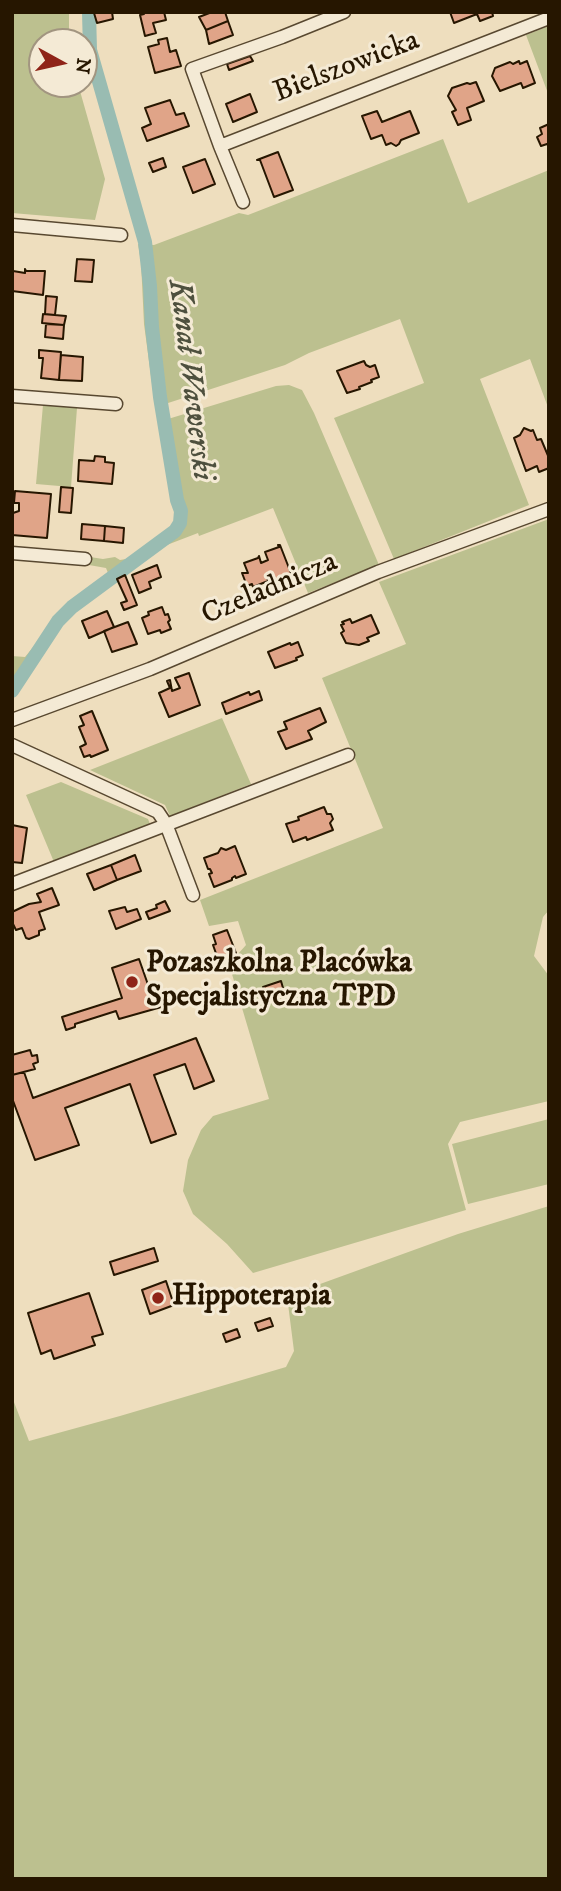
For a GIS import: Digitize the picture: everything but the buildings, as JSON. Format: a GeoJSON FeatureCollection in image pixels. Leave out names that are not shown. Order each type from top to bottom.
{"type":"FeatureCollection","features":[{"type":"Feature","properties":{"kind":"street"},"geometry":{"type":"LineString","coordinates":[[243,202],[192,69],[344,12]]}},
{"type":"Feature","properties":{"kind":"street","name":"Bielszowicka"},"geometry":{"type":"LineString","coordinates":[[220,145],[549,18]]}},
{"type":"Feature","properties":{"kind":"street"},"geometry":{"type":"LineString","coordinates":[[12,225],[121,235]]}},
{"type":"Feature","properties":{"kind":"street"},"geometry":{"type":"LineString","coordinates":[[12,396],[116,404]]}},
{"type":"Feature","properties":{"kind":"street","name":"Czeladnicza"},"geometry":{"type":"LineString","coordinates":[[12,720],[150,669],[378,572],[549,509]]}},
{"type":"Feature","properties":{"kind":"street"},"geometry":{"type":"LineString","coordinates":[[12,553],[85,559]]}},
{"type":"Feature","properties":{"kind":"street"},"geometry":{"type":"LineString","coordinates":[[12,745],[158,812],[166,824],[194,895]]}},
{"type":"Feature","properties":{"kind":"street"},"geometry":{"type":"LineString","coordinates":[[12,884],[348,755]]}},
{"type":"Feature","properties":{"kind":"green space"},"geometry":{"type":"Polygon","coordinates":[[[12,12],[69,12],[69,28],[28,28],[28,98],[82,98],[105,179],[95,220],[12,213],[12,12]]]}},
{"type":"Feature","properties":{"kind":"green space"},"geometry":{"type":"Polygon","coordinates":[[[549,26],[549,96],[526,35],[549,26]]]}},
{"type":"Feature","properties":{"kind":"green space"},"geometry":{"type":"Polygon","coordinates":[[[443,139],[468,203],[549,170],[549,410],[530,359],[480,379],[529,505],[394,559],[334,418],[424,383],[400,319],[309,353],[285,365],[155,406],[144,324],[138,244],[154,245],[239,213],[248,215],[443,139]]]}},
{"type":"Feature","properties":{"kind":"green space"},"geometry":{"type":"Polygon","coordinates":[[[289,385],[302,390],[314,413],[379,565],[308,593],[273,508],[199,536],[198,533],[159,548],[69,617],[12,698],[12,656],[25,657],[69,603],[108,573],[106,568],[89,565],[90,557],[115,557],[120,560],[132,558],[174,524],[175,503],[157,415],[167,414],[168,419],[276,386],[289,385]]]}},
{"type":"Feature","properties":{"kind":"green space"},"geometry":{"type":"Polygon","coordinates":[[[43,405],[77,408],[71,487],[36,484],[43,405]]]}},
{"type":"Feature","properties":{"kind":"green space"},"geometry":{"type":"Polygon","coordinates":[[[549,519],[549,910],[543,917],[534,956],[549,976],[549,1101],[460,1122],[448,1144],[466,1210],[253,1273],[227,1244],[193,1214],[183,1191],[188,1160],[201,1130],[213,1116],[269,1099],[229,964],[246,945],[238,921],[209,926],[200,900],[383,828],[322,678],[406,644],[379,582],[549,519]]]}},
{"type":"Feature","properties":{"kind":"green space"},"geometry":{"type":"Polygon","coordinates":[[[222,718],[251,784],[170,816],[165,805],[90,770],[222,718]]]}},
{"type":"Feature","properties":{"kind":"green space"},"geometry":{"type":"Polygon","coordinates":[[[61,782],[148,819],[150,824],[54,862],[26,795],[61,782]]]}},
{"type":"Feature","properties":{"kind":"green space"},"geometry":{"type":"Polygon","coordinates":[[[549,1119],[549,1184],[468,1204],[452,1144],[549,1119]]]}},
{"type":"Feature","properties":{"kind":"green space"},"geometry":{"type":"Polygon","coordinates":[[[549,1206],[549,1879],[12,1879],[12,1397],[29,1441],[286,1367],[294,1351],[287,1296],[458,1234],[549,1206]]]}},
{"type":"Feature","properties":{"kind":"waterway","name":"Kanał Wawerski"},"geometry":{"type":"LineString","coordinates":[[12,691],[58,621],[72,607],[175,531],[180,523],[181,511],[160,397],[145,242],[90,50],[89,12]]}},
{"type":"Feature","properties":{"kind":"place","name":"Pozaszkolna Placówka Specjalistyczna TPD"},"geometry":{"type":"Point","coordinates":[132,982]}},
{"type":"Feature","properties":{"kind":"place","name":"Hippoterapia"},"geometry":{"type":"Point","coordinates":[158,1298]}}]}
